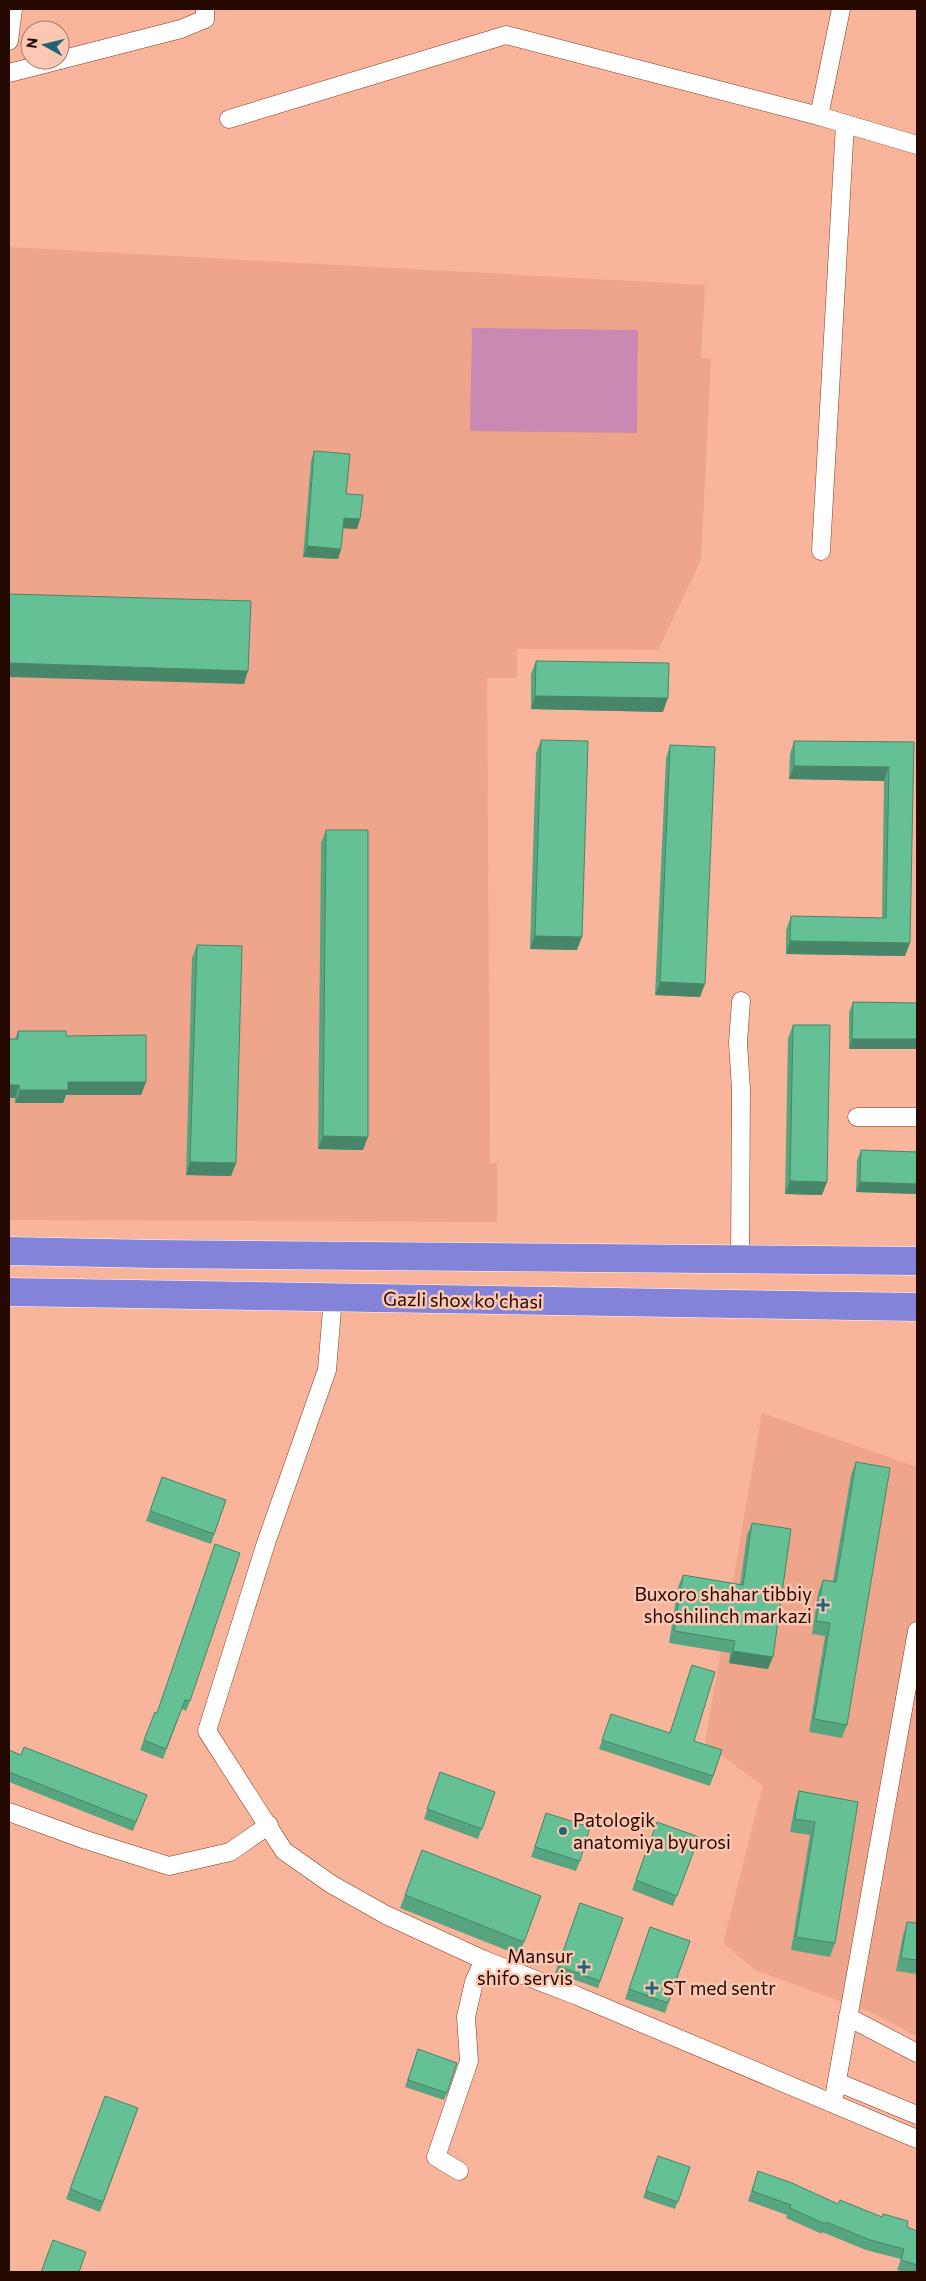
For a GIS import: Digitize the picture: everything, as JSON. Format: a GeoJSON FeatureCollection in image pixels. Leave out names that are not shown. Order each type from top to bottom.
{"type":"FeatureCollection","features":[{"type":"Feature","properties":{"kind":"highway"},"geometry":{"type":"LineString","coordinates":[[9,1250],[183,1254],[917,1261]]}},
{"type":"Feature","properties":{"kind":"highway","name":"Gazli shox ko'chasi"},"geometry":{"type":"LineString","coordinates":[[9,1292],[917,1307]]}},
{"type":"Feature","properties":{"kind":"street"},"geometry":{"type":"LineString","coordinates":[[9,41],[13,9]]}},
{"type":"Feature","properties":{"kind":"street"},"geometry":{"type":"LineString","coordinates":[[70,58],[181,30],[205,19],[205,9]]}},
{"type":"Feature","properties":{"kind":"street"},"geometry":{"type":"LineString","coordinates":[[819,116],[841,9]]}},
{"type":"Feature","properties":{"kind":"street"},"geometry":{"type":"LineString","coordinates":[[229,119],[506,35],[819,116],[917,146]]}},
{"type":"Feature","properties":{"kind":"street"},"geometry":{"type":"LineString","coordinates":[[821,551],[845,124]]}},
{"type":"Feature","properties":{"kind":"street"},"geometry":{"type":"LineString","coordinates":[[740,1260],[741,1089],[738,1044],[741,1001]]}},
{"type":"Feature","properties":{"kind":"street"},"geometry":{"type":"LineString","coordinates":[[857,1117],[917,1117]]}},
{"type":"Feature","properties":{"kind":"street"},"geometry":{"type":"LineString","coordinates":[[332,1298],[327,1370],[266,1543],[207,1731],[284,1851],[331,1884],[386,1915],[484,1960],[917,2139]]}},
{"type":"Feature","properties":{"kind":"street"},"geometry":{"type":"LineString","coordinates":[[833,2103],[917,1631]]}},
{"type":"Feature","properties":{"kind":"street"},"geometry":{"type":"LineString","coordinates":[[9,1812],[86,1840],[169,1866],[230,1852],[269,1825]]}},
{"type":"Feature","properties":{"kind":"street"},"geometry":{"type":"LineString","coordinates":[[459,2171],[436,2157],[469,2061],[466,2017],[474,1982],[484,1960]]}},
{"type":"Feature","properties":{"kind":"street"},"geometry":{"type":"LineString","coordinates":[[848,2017],[917,2053]]}},
{"type":"Feature","properties":{"kind":"street"},"geometry":{"type":"LineString","coordinates":[[837,2082],[917,2116]]}},
{"type":"Feature","properties":{"kind":"shaded area"},"geometry":{"type":"Polygon","coordinates":[[[9,247],[705,285],[701,358],[711,359],[701,560],[658,650],[517,649],[517,678],[487,678],[490,1163],[497,1163],[497,1222],[9,1220],[9,247]]]}},
{"type":"Feature","properties":{"kind":"shaded area"},"geometry":{"type":"Polygon","coordinates":[[[472,328],[638,330],[637,433],[470,431],[472,328]]]}},
{"type":"Feature","properties":{"kind":"shaded area","name":"Buxoro shahar tibbiy shoshilinch markazi"},"geometry":{"type":"Polygon","coordinates":[[[762,1413],[917,1467],[917,2037],[875,2014],[755,1970],[723,1943],[763,1786],[705,1743],[762,1413]]]}},
{"type":"Feature","properties":{"kind":"building"},"geometry":{"type":"Polygon","coordinates":[[[314,451],[350,454],[346,494],[363,495],[360,519],[344,518],[341,549],[307,546],[314,451]]]}},
{"type":"Feature","properties":{"kind":"building"},"geometry":{"type":"Polygon","coordinates":[[[9,594],[251,601],[248,671],[9,663],[9,594]]]}},
{"type":"Feature","properties":{"kind":"building"},"geometry":{"type":"Polygon","coordinates":[[[536,661],[669,663],[668,698],[535,696],[536,661]]]}},
{"type":"Feature","properties":{"kind":"building"},"geometry":{"type":"Polygon","coordinates":[[[541,740],[588,741],[582,937],[535,936],[541,740]]]}},
{"type":"Feature","properties":{"kind":"building"},"geometry":{"type":"Polygon","coordinates":[[[794,741],[914,742],[910,943],[790,941],[791,916],[886,918],[889,767],[794,766],[794,741]]]}},
{"type":"Feature","properties":{"kind":"building"},"geometry":{"type":"Polygon","coordinates":[[[670,745],[715,747],[705,984],[660,982],[670,745]]]}},
{"type":"Feature","properties":{"kind":"building"},"geometry":{"type":"Polygon","coordinates":[[[326,830],[368,830],[368,1137],[323,1136],[326,830]]]}},
{"type":"Feature","properties":{"kind":"building"},"geometry":{"type":"Polygon","coordinates":[[[197,945],[242,946],[236,1163],[190,1162],[197,945]]]}},
{"type":"Feature","properties":{"kind":"building"},"geometry":{"type":"Polygon","coordinates":[[[853,1002],[917,1003],[917,1039],[852,1039],[853,1002]]]}},
{"type":"Feature","properties":{"kind":"building"},"geometry":{"type":"Polygon","coordinates":[[[793,1025],[830,1025],[827,1182],[790,1181],[793,1025]]]}},
{"type":"Feature","properties":{"kind":"building"},"geometry":{"type":"Polygon","coordinates":[[[18,1031],[66,1031],[66,1036],[146,1035],[146,1082],[68,1082],[68,1090],[20,1090],[19,1085],[9,1085],[9,1039],[18,1039],[18,1031]]]}},
{"type":"Feature","properties":{"kind":"building"},"geometry":{"type":"Polygon","coordinates":[[[861,1150],[917,1152],[917,1184],[860,1182],[861,1150]]]}},
{"type":"Feature","properties":{"kind":"building"},"geometry":{"type":"Polygon","coordinates":[[[856,1462],[890,1468],[847,1725],[814,1719],[830,1623],[816,1621],[823,1580],[836,1582],[856,1462]]]}},
{"type":"Feature","properties":{"kind":"building"},"geometry":{"type":"Polygon","coordinates":[[[162,1477],[226,1500],[214,1534],[150,1511],[162,1477]]]}},
{"type":"Feature","properties":{"kind":"building"},"geometry":{"type":"Polygon","coordinates":[[[752,1523],[791,1529],[773,1657],[733,1651],[735,1641],[674,1631],[683,1575],[743,1585],[752,1523]]]}},
{"type":"Feature","properties":{"kind":"building"},"geometry":{"type":"Polygon","coordinates":[[[215,1544],[240,1553],[190,1701],[185,1700],[166,1749],[144,1740],[155,1712],[157,1713],[215,1544]]]}},
{"type":"Feature","properties":{"kind":"building"},"geometry":{"type":"Polygon","coordinates":[[[692,1665],[715,1672],[694,1741],[722,1750],[713,1776],[602,1740],[611,1714],[670,1733],[692,1665]]]}},
{"type":"Feature","properties":{"kind":"building"},"geometry":{"type":"Polygon","coordinates":[[[24,1747],[147,1795],[136,1822],[9,1772],[9,1750],[21,1755],[24,1747]]]}},
{"type":"Feature","properties":{"kind":"building"},"geometry":{"type":"Polygon","coordinates":[[[440,1772],[495,1792],[482,1829],[427,1809],[440,1772]]]}},
{"type":"Feature","properties":{"kind":"building"},"geometry":{"type":"Polygon","coordinates":[[[799,1791],[858,1802],[835,1943],[796,1937],[815,1822],[795,1819],[799,1791]]]}},
{"type":"Feature","properties":{"kind":"building"},"geometry":{"type":"Polygon","coordinates":[[[546,1813],[590,1827],[580,1861],[535,1847],[546,1813]]]}},
{"type":"Feature","properties":{"kind":"building"},"geometry":{"type":"Polygon","coordinates":[[[657,1822],[699,1837],[677,1896],[636,1880],[657,1822]]]}},
{"type":"Feature","properties":{"kind":"building"},"geometry":{"type":"Polygon","coordinates":[[[422,1850],[541,1896],[524,1942],[405,1895],[422,1850]]]}},
{"type":"Feature","properties":{"kind":"building"},"geometry":{"type":"Polygon","coordinates":[[[580,1903],[623,1918],[600,1981],[558,1966],[580,1903]]]}},
{"type":"Feature","properties":{"kind":"building"},"geometry":{"type":"Polygon","coordinates":[[[907,1922],[917,1923],[917,1960],[901,1958],[907,1922]]]}},
{"type":"Feature","properties":{"kind":"building"},"geometry":{"type":"Polygon","coordinates":[[[650,1927],[690,1941],[668,2003],[629,1989],[650,1927]]]}},
{"type":"Feature","properties":{"kind":"building"},"geometry":{"type":"Polygon","coordinates":[[[418,2049],[457,2063],[447,2093],[408,2080],[418,2049]]]}},
{"type":"Feature","properties":{"kind":"building"},"geometry":{"type":"Polygon","coordinates":[[[105,2096],[138,2108],[103,2202],[70,2189],[105,2096]]]}},
{"type":"Feature","properties":{"kind":"building"},"geometry":{"type":"Polygon","coordinates":[[[658,2156],[690,2167],[678,2202],[646,2191],[658,2156]]]}},
{"type":"Feature","properties":{"kind":"building"},"geometry":{"type":"Polygon","coordinates":[[[758,2171],[792,2183],[838,2204],[840,2200],[882,2217],[883,2214],[908,2221],[907,2227],[917,2231],[917,2265],[901,2260],[904,2249],[870,2240],[826,2222],[825,2224],[790,2208],[791,2205],[752,2191],[758,2171]]]}},
{"type":"Feature","properties":{"kind":"building"},"geometry":{"type":"Polygon","coordinates":[[[53,2240],[86,2252],[79,2272],[41,2272],[53,2240]]]}},
{"type":"Feature","properties":{"kind":"place","name":"Buxoro shahar tibbiy shoshilinch markazi"},"geometry":{"type":"Point","coordinates":[823,1605]}},
{"type":"Feature","properties":{"kind":"place","name":"Patologik anatomiya byurosi"},"geometry":{"type":"Point","coordinates":[563,1831]}},
{"type":"Feature","properties":{"kind":"place","name":"Mansur shifo servis"},"geometry":{"type":"Point","coordinates":[584,1967]}},
{"type":"Feature","properties":{"kind":"place","name":"ST med sentr"},"geometry":{"type":"Point","coordinates":[652,1988]}}]}
